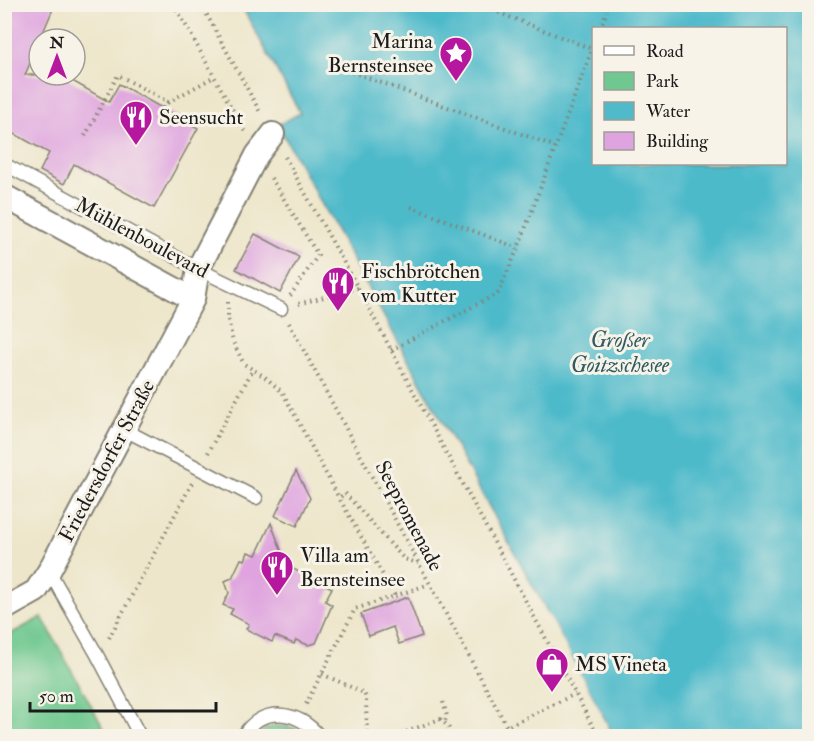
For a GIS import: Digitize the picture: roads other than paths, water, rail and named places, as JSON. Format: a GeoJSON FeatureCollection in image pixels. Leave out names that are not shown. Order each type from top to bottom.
{"type":"FeatureCollection","features":[{"type":"Feature","properties":{"kind":"street","name":"Friedersdorfer Straße"},"geometry":{"type":"LineString","coordinates":[[4,609],[36,591],[49,571],[193,299],[198,269],[257,155],[273,134]]}},
{"type":"Feature","properties":{"kind":"street","name":"Mühlenboulevard"},"geometry":{"type":"LineString","coordinates":[[4,196],[193,299]]}},
{"type":"Feature","properties":{"kind":"lane","name":"Mühlenboulevard"},"geometry":{"type":"LineString","coordinates":[[4,164],[198,269],[281,309]]}},
{"type":"Feature","properties":{"kind":"lane"},"geometry":{"type":"LineString","coordinates":[[123,429],[256,498]]}},
{"type":"Feature","properties":{"kind":"lane"},"geometry":{"type":"LineString","coordinates":[[49,571],[140,736]]}},
{"type":"Feature","properties":{"kind":"lane"},"geometry":{"type":"LineString","coordinates":[[243,736],[257,721],[271,715],[285,714],[299,718],[311,726],[318,736]]}},
{"type":"Feature","properties":{"kind":"water","name":"Großer Goitzschesee"},"geometry":{"type":"Polygon","coordinates":[[[241,5],[809,5],[809,736],[614,736],[278,125],[300,113],[241,5]]]}},
{"type":"Feature","properties":{"kind":"place","name":"Marina Bernsteinsee"},"geometry":{"type":"Point","coordinates":[456,82]}},
{"type":"Feature","properties":{"kind":"place","name":"Seensucht"},"geometry":{"type":"Point","coordinates":[136,146]}},
{"type":"Feature","properties":{"kind":"place","name":"Fischbrötchen vom Kutter"},"geometry":{"type":"Point","coordinates":[338,312]}},
{"type":"Feature","properties":{"kind":"place","name":"Villa am Bernsteinsee"},"geometry":{"type":"Point","coordinates":[277,596]}},
{"type":"Feature","properties":{"kind":"place","name":"MS Vineta"},"geometry":{"type":"Point","coordinates":[552,693]}}]}
